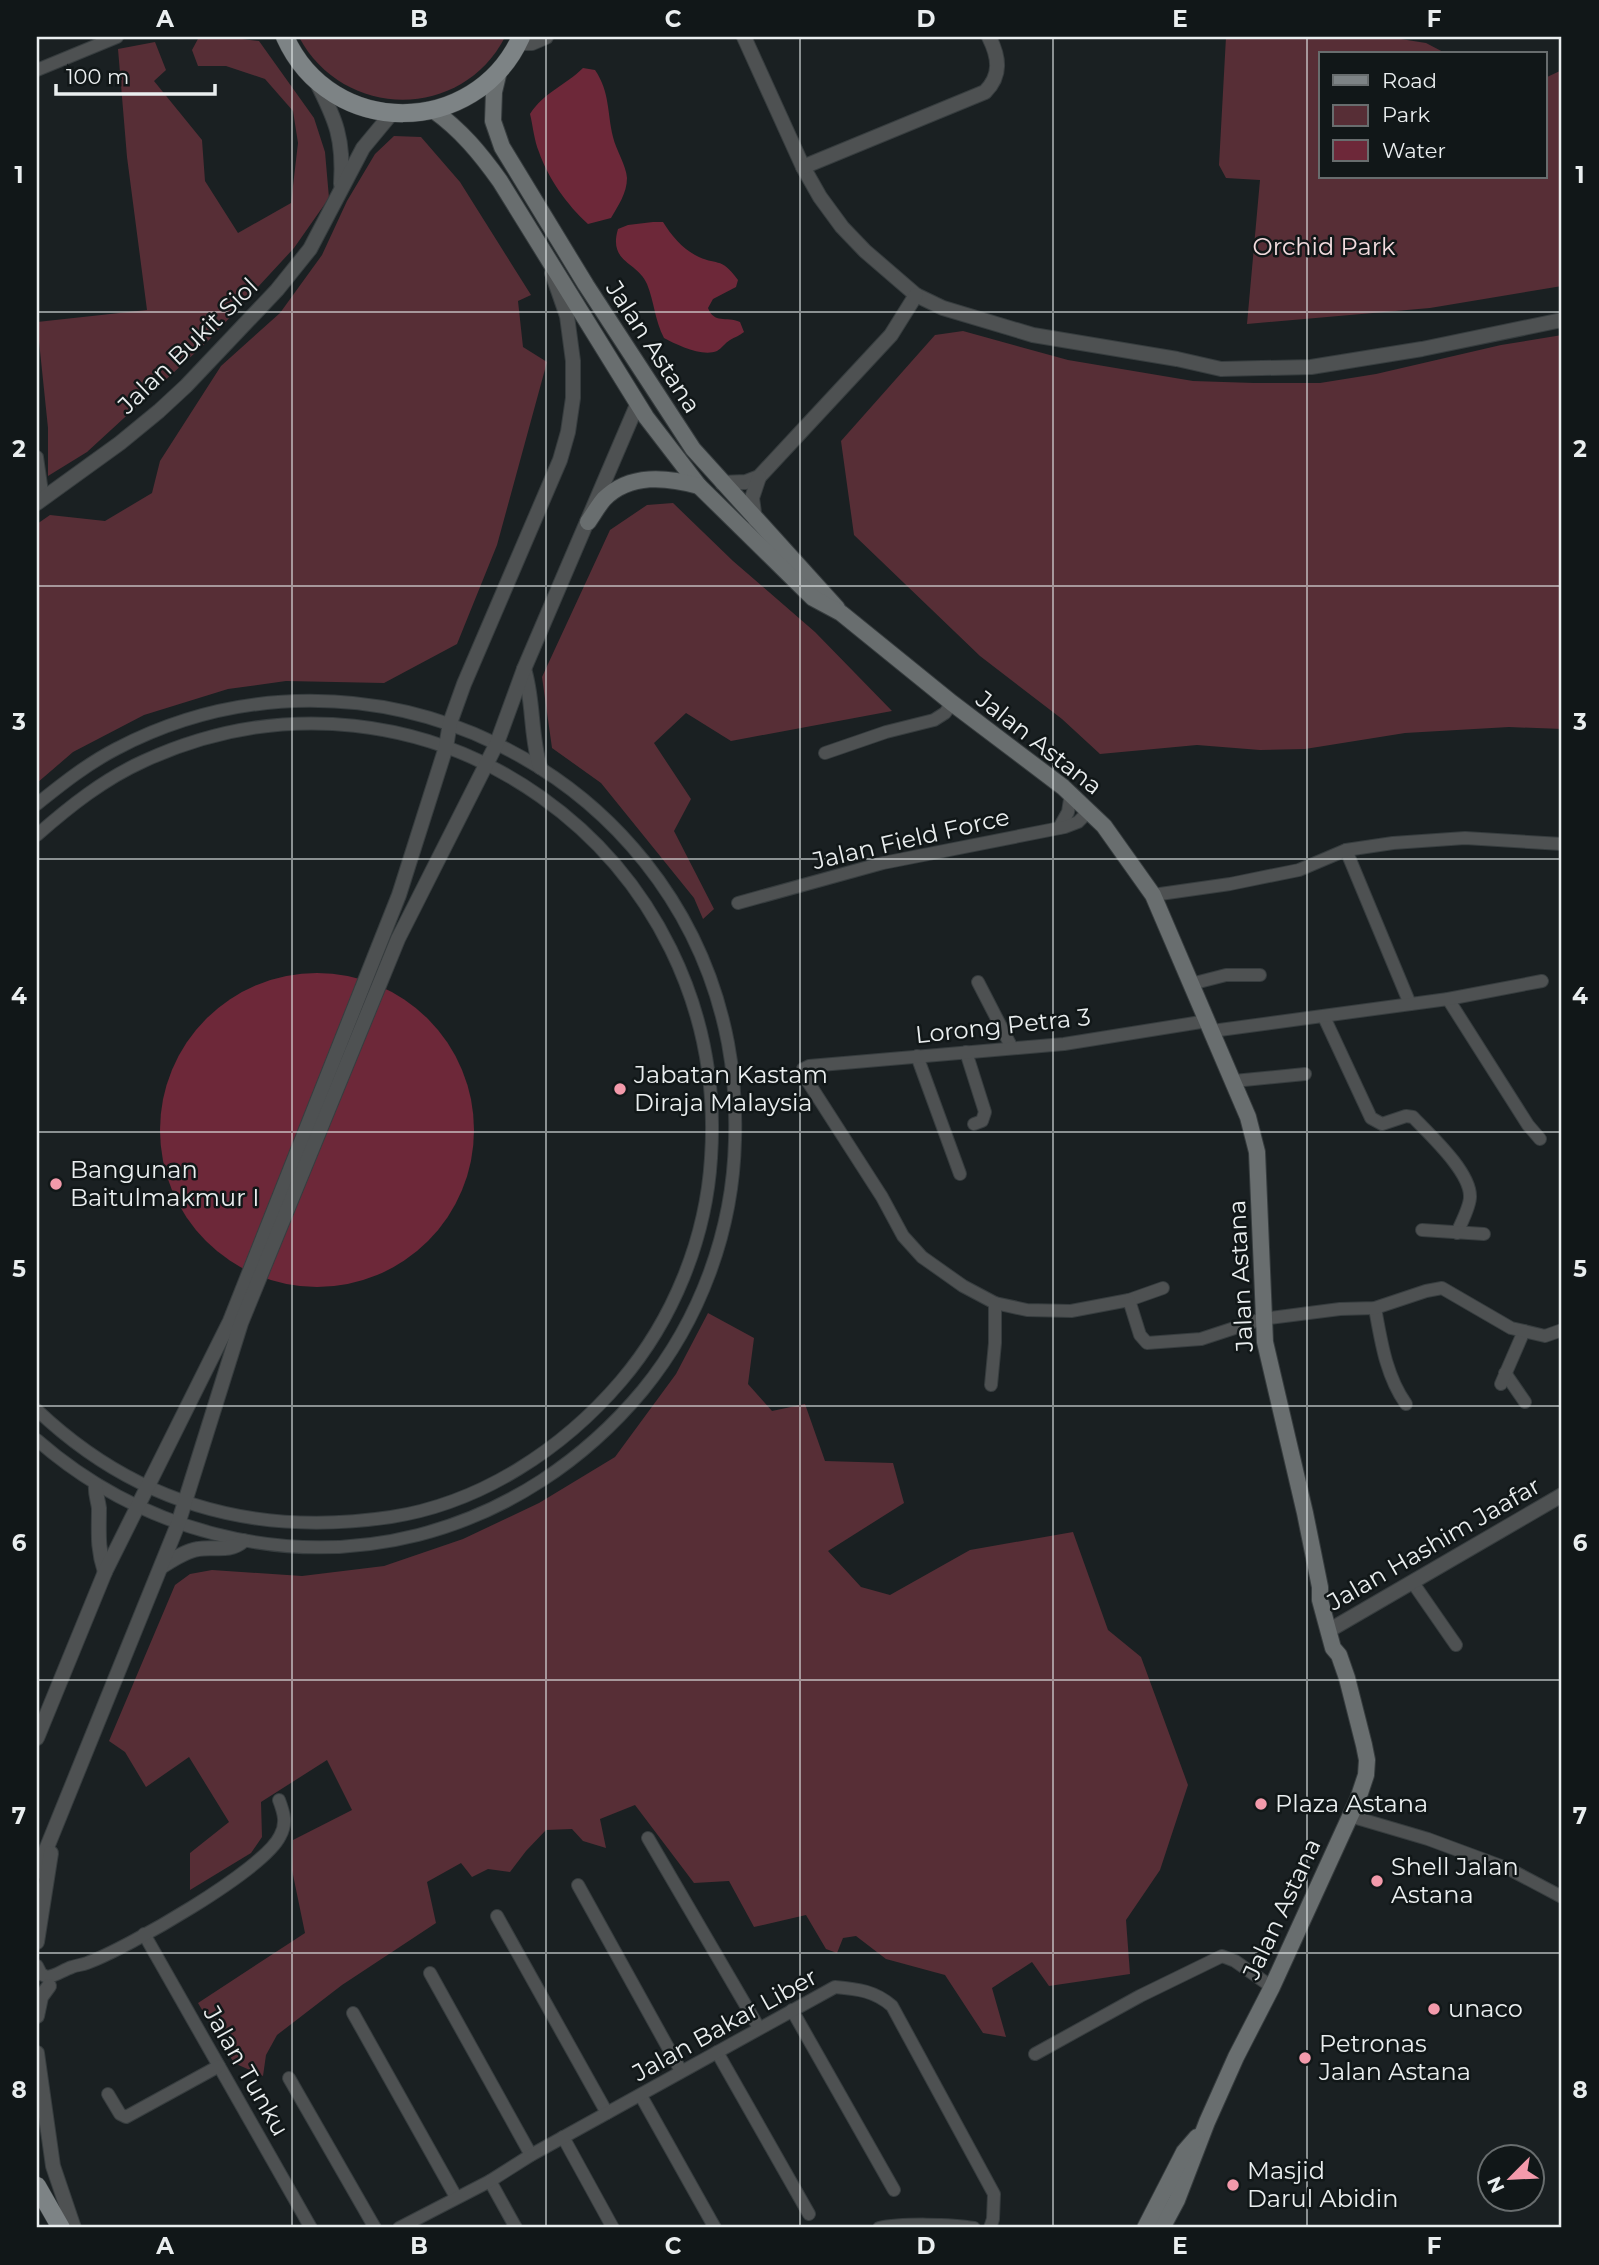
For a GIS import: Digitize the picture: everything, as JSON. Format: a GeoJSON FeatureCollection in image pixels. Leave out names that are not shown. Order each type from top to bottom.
{"type":"FeatureCollection","features":[{"type":"Feature","properties":{"kind":"main road"},"geometry":{"type":"LineString","coordinates":[[285,37],[314,78],[350,102],[392,113],[433,110],[465,98],[499,71],[519,40]]}},
{"type":"Feature","properties":{"kind":"main road","name":"Jalan Astana"},"geometry":{"type":"LineString","coordinates":[[499,71],[494,92],[494,121],[502,147],[586,285],[674,421],[722,483],[841,613]]}},
{"type":"Feature","properties":{"kind":"main road","name":"Jalan Astana"},"geometry":{"type":"LineString","coordinates":[[433,110],[477,149],[500,181],[637,405],[699,486],[813,598],[841,613],[952,703],[1071,793],[1115,841],[1153,895],[1248,1117],[1257,1152],[1262,1319],[1269,1366],[1306,1513],[1320,1587],[1326,1598],[1333,1648],[1339,1655],[1367,1760],[1366,1775],[1272,1987],[1236,2057],[1181,2190],[1162,2228]]}},
{"type":"Feature","properties":{"kind":"main road"},"geometry":{"type":"LineString","coordinates":[[586,285],[594,305],[636,373],[642,395],[637,405]]}},
{"type":"Feature","properties":{"kind":"main road"},"geometry":{"type":"LineString","coordinates":[[588,522],[604,500],[614,492],[643,479],[665,479],[699,486]]}},
{"type":"Feature","properties":{"kind":"main road","name":"Jalan Astana"},"geometry":{"type":"LineString","coordinates":[[1145,2228],[1184,2152],[1193,2140],[1203,2133]]}},
{"type":"Feature","properties":{"kind":"main road"},"geometry":{"type":"LineString","coordinates":[[37,2186],[61,2228]]}},
{"type":"Feature","properties":{"kind":"street"},"geometry":{"type":"LineString","coordinates":[[37,70],[117,37]]}},
{"type":"Feature","properties":{"kind":"street"},"geometry":{"type":"LineString","coordinates":[[519,40],[532,43],[546,37]]}},
{"type":"Feature","properties":{"kind":"street"},"geometry":{"type":"LineString","coordinates":[[744,37],[803,167],[842,227],[889,274],[916,295],[943,307],[1033,335],[1221,369],[1311,367],[1422,349],[1562,320]]}},
{"type":"Feature","properties":{"kind":"street"},"geometry":{"type":"LineString","coordinates":[[803,167],[985,92],[993,84],[998,60],[989,37]]}},
{"type":"Feature","properties":{"kind":"street"},"geometry":{"type":"LineString","coordinates":[[314,78],[338,126],[341,143],[340,193]]}},
{"type":"Feature","properties":{"kind":"street","name":"Jalan Bukit Siol"},"geometry":{"type":"LineString","coordinates":[[40,501],[120,443],[186,386],[277,290],[310,249],[363,148],[392,113]]}},
{"type":"Feature","properties":{"kind":"street"},"geometry":{"type":"LineString","coordinates":[[37,1872],[178,1524],[235,1322],[399,895],[446,747],[450,723],[482,640],[560,460],[573,398],[571,340],[567,316],[546,259]]}},
{"type":"Feature","properties":{"kind":"street"},"geometry":{"type":"LineString","coordinates":[[722,483],[746,482],[758,477],[891,335],[916,295]]}},
{"type":"Feature","properties":{"kind":"street"},"geometry":{"type":"LineString","coordinates":[[37,1738],[105,1572],[235,1322],[398,939],[497,743],[524,669],[637,405]]}},
{"type":"Feature","properties":{"kind":"street"},"geometry":{"type":"LineString","coordinates":[[37,457],[40,501]]}},
{"type":"Feature","properties":{"kind":"street"},"geometry":{"type":"LineString","coordinates":[[756,520],[752,498],[758,477]]}},
{"type":"Feature","properties":{"kind":"street"},"geometry":{"type":"LineString","coordinates":[[524,669],[530,688],[534,747],[540,766]]}},
{"type":"Feature","properties":{"kind":"street"},"geometry":{"type":"LineString","coordinates":[[37,804],[69,778],[116,749],[166,726],[218,710],[262,703],[352,702],[396,708],[450,723],[497,743],[540,766],[576,792],[638,853],[664,889],[687,926],[712,983],[728,1042],[736,1103],[735,1164],[730,1202],[710,1273],[678,1340],[656,1374],[622,1415],[583,1452],[539,1483],[492,1509],[455,1523],[382,1542],[336,1547],[243,1541],[178,1524],[138,1507],[96,1485],[58,1459],[37,1440]]}},
{"type":"Feature","properties":{"kind":"street"},"geometry":{"type":"LineString","coordinates":[[825,754],[886,732],[934,720],[945,713],[952,703]]}},
{"type":"Feature","properties":{"kind":"street"},"geometry":{"type":"LineString","coordinates":[[37,835],[66,809],[103,783],[142,762],[184,745],[271,725],[338,725],[404,734],[486,763],[548,800],[602,848],[647,904],[665,934],[692,998],[709,1066],[713,1136],[699,1233],[679,1287],[652,1339],[630,1371],[604,1401],[576,1427],[545,1452],[512,1473],[477,1490],[403,1515],[348,1523],[293,1524],[238,1517],[184,1502],[147,1487],[108,1466],[37,1410]]}},
{"type":"Feature","properties":{"kind":"street"},"geometry":{"type":"LineString","coordinates":[[1059,828],[1068,813],[1071,793]]}},
{"type":"Feature","properties":{"kind":"street","name":"Jalan Field Force"},"geometry":{"type":"LineString","coordinates":[[738,903],[883,863],[1059,828],[1078,822],[1089,811]]}},
{"type":"Feature","properties":{"kind":"street"},"geometry":{"type":"LineString","coordinates":[[1153,895],[1230,884],[1299,870],[1346,849],[1393,843],[1465,838],[1562,845]]}},
{"type":"Feature","properties":{"kind":"street"},"geometry":{"type":"LineString","coordinates":[[1346,849],[1410,1004]]}},
{"type":"Feature","properties":{"kind":"street"},"geometry":{"type":"LineString","coordinates":[[1191,984],[1226,975],[1260,975]]}},
{"type":"Feature","properties":{"kind":"street","name":"Lorong Petra 3"},"geometry":{"type":"LineString","coordinates":[[995,1303],[963,1286],[922,1257],[903,1237],[882,1197],[803,1074],[803,1069],[809,1066],[1064,1044],[1209,1026],[1324,1017],[1448,999],[1542,981]]}},
{"type":"Feature","properties":{"kind":"street"},"geometry":{"type":"LineString","coordinates":[[978,982],[1012,1048]]}},
{"type":"Feature","properties":{"kind":"street"},"geometry":{"type":"LineString","coordinates":[[1448,999],[1528,1125],[1540,1139]]}},
{"type":"Feature","properties":{"kind":"street"},"geometry":{"type":"LineString","coordinates":[[1324,1017],[1371,1118],[1382,1124],[1406,1116],[1413,1117],[1444,1147],[1471,1197],[1457,1233]]}},
{"type":"Feature","properties":{"kind":"street"},"geometry":{"type":"LineString","coordinates":[[966,1052],[985,1112],[982,1121],[974,1124]]}},
{"type":"Feature","properties":{"kind":"street"},"geometry":{"type":"LineString","coordinates":[[917,1056],[960,1174]]}},
{"type":"Feature","properties":{"kind":"street"},"geometry":{"type":"LineString","coordinates":[[1234,1081],[1305,1074]]}},
{"type":"Feature","properties":{"kind":"street"},"geometry":{"type":"LineString","coordinates":[[1422,1230],[1483,1234]]}},
{"type":"Feature","properties":{"kind":"street"},"geometry":{"type":"LineString","coordinates":[[991,1385],[995,1303],[1027,1310],[1071,1311],[1129,1300],[1163,1288]]}},
{"type":"Feature","properties":{"kind":"street"},"geometry":{"type":"LineString","coordinates":[[1129,1300],[1140,1335],[1147,1343],[1202,1339],[1262,1319],[1340,1309],[1375,1308],[1442,1288],[1511,1328],[1545,1336],[1562,1330]]}},
{"type":"Feature","properties":{"kind":"street"},"geometry":{"type":"LineString","coordinates":[[1375,1308],[1391,1377],[1406,1404]]}},
{"type":"Feature","properties":{"kind":"street"},"geometry":{"type":"LineString","coordinates":[[1524,1331],[1503,1378],[1525,1402]]}},
{"type":"Feature","properties":{"kind":"street"},"geometry":{"type":"LineString","coordinates":[[96,1485],[95,1494],[99,1504],[98,1546],[105,1572]]}},
{"type":"Feature","properties":{"kind":"street","name":"Jalan Hashim Jaafar"},"geometry":{"type":"LineString","coordinates":[[1331,1630],[1562,1495]]}},
{"type":"Feature","properties":{"kind":"street"},"geometry":{"type":"LineString","coordinates":[[161,1567],[198,1549],[227,1549],[243,1541]]}},
{"type":"Feature","properties":{"kind":"street"},"geometry":{"type":"LineString","coordinates":[[1413,1583],[1456,1645]]}},
{"type":"Feature","properties":{"kind":"street"},"geometry":{"type":"LineString","coordinates":[[37,1966],[41,1974],[47,1977],[88,1963],[144,1934],[232,1882],[265,1856],[281,1836],[284,1812],[279,1800]]}},
{"type":"Feature","properties":{"kind":"street"},"geometry":{"type":"LineString","coordinates":[[1350,1816],[1428,1839],[1509,1869],[1562,1897]]}},
{"type":"Feature","properties":{"kind":"street"},"geometry":{"type":"LineString","coordinates":[[37,1941],[54,1834]]}},
{"type":"Feature","properties":{"kind":"street"},"geometry":{"type":"LineString","coordinates":[[648,1838],[759,2028]]}},
{"type":"Feature","properties":{"kind":"street"},"geometry":{"type":"LineString","coordinates":[[578,1885],[681,2071]]}},
{"type":"Feature","properties":{"kind":"street"},"geometry":{"type":"LineString","coordinates":[[497,1916],[607,2113]]}},
{"type":"Feature","properties":{"kind":"street","name":"Jalan Tunku"},"geometry":{"type":"LineString","coordinates":[[144,1934],[311,2228]]}},
{"type":"Feature","properties":{"kind":"street"},"geometry":{"type":"LineString","coordinates":[[1035,2054],[1140,1996],[1222,1956],[1235,1961],[1272,1987]]}},
{"type":"Feature","properties":{"kind":"street"},"geometry":{"type":"LineString","coordinates":[[37,2016],[43,1988],[88,1963]]}},
{"type":"Feature","properties":{"kind":"street"},"geometry":{"type":"LineString","coordinates":[[430,1973],[531,2155]]}},
{"type":"Feature","properties":{"kind":"street","name":"Jalan Bakar Liber"},"geometry":{"type":"LineString","coordinates":[[399,2228],[415,2225],[456,2197],[490,2181],[563,2137],[835,1987],[879,1995],[892,2006],[995,2194],[990,2228]]}},
{"type":"Feature","properties":{"kind":"street"},"geometry":{"type":"LineString","coordinates":[[792,2010],[894,2190]]}},
{"type":"Feature","properties":{"kind":"street"},"geometry":{"type":"LineString","coordinates":[[353,2013],[456,2197]]}},
{"type":"Feature","properties":{"kind":"street"},"geometry":{"type":"LineString","coordinates":[[717,2052],[808,2214]]}},
{"type":"Feature","properties":{"kind":"street"},"geometry":{"type":"LineString","coordinates":[[37,2053],[53,2165],[74,2228]]}},
{"type":"Feature","properties":{"kind":"street"},"geometry":{"type":"LineString","coordinates":[[108,2094],[120,2114],[126,2117],[219,2066]]}},
{"type":"Feature","properties":{"kind":"street"},"geometry":{"type":"LineString","coordinates":[[289,2078],[375,2228]]}},
{"type":"Feature","properties":{"kind":"street"},"geometry":{"type":"LineString","coordinates":[[641,2096],[715,2228]]}},
{"type":"Feature","properties":{"kind":"street"},"geometry":{"type":"LineString","coordinates":[[563,2137],[613,2228]]}},
{"type":"Feature","properties":{"kind":"street"},"geometry":{"type":"LineString","coordinates":[[490,2181],[516,2228]]}},
{"type":"Feature","properties":{"kind":"street"},"geometry":{"type":"LineString","coordinates":[[879,2228],[965,2227]]}},
{"type":"Feature","properties":{"kind":"green space"},"geometry":{"type":"Polygon","coordinates":[[[199,37],[259,41],[314,118],[325,152],[329,198],[294,248],[209,340],[87,452],[48,476],[48,428],[37,322],[147,310],[127,157],[118,49],[155,42],[166,70],[154,81],[202,140],[205,181],[238,233],[291,203],[298,143],[293,111],[265,79],[226,66],[198,66],[192,50],[199,37]]]}},
{"type":"Feature","properties":{"kind":"green space"},"geometry":{"type":"Polygon","coordinates":[[[299,37],[505,37],[486,65],[461,84],[433,96],[402,100],[372,96],[344,84],[319,64],[299,37]]]}},
{"type":"Feature","properties":{"kind":"green space","name":"Orchid Park"},"geometry":{"type":"Polygon","coordinates":[[[1226,37],[1388,37],[1426,43],[1443,52],[1319,52],[1319,178],[1546,178],[1546,78],[1562,70],[1562,286],[1430,308],[1247,324],[1260,180],[1226,178],[1219,165],[1226,37]]]}},
{"type":"Feature","properties":{"kind":"green space"},"geometry":{"type":"Polygon","coordinates":[[[394,136],[421,137],[460,182],[531,295],[518,301],[523,347],[547,362],[497,545],[457,644],[384,683],[286,681],[228,689],[144,715],[73,752],[37,783],[37,524],[50,515],[105,521],[152,493],[160,461],[221,366],[280,313],[322,255],[347,201],[375,154],[394,136]]]}},
{"type":"Feature","properties":{"kind":"green space"},"geometry":{"type":"Polygon","coordinates":[[[963,331],[1068,360],[1193,381],[1254,383],[1320,383],[1562,335],[1562,729],[1509,727],[1405,733],[1305,749],[1260,750],[1197,745],[1100,754],[1062,719],[980,656],[854,535],[841,441],[935,335],[963,331]]]}},
{"type":"Feature","properties":{"kind":"green space"},"geometry":{"type":"Polygon","coordinates":[[[673,503],[733,561],[815,632],[892,711],[731,741],[686,713],[654,743],[691,799],[674,831],[714,909],[703,919],[694,898],[601,783],[552,748],[542,677],[610,530],[647,505],[673,503]]]}},
{"type":"Feature","properties":{"kind":"green space"},"geometry":{"type":"Polygon","coordinates":[[[708,1313],[754,1338],[748,1384],[772,1411],[805,1404],[825,1461],[893,1463],[904,1503],[828,1551],[861,1587],[890,1595],[970,1550],[1073,1532],[1108,1630],[1141,1657],[1188,1785],[1160,1870],[1126,1920],[1130,1974],[1049,1986],[1032,1962],[992,1988],[1006,2037],[983,2033],[945,1975],[886,1959],[856,1936],[843,1938],[837,1953],[826,1949],[806,1915],[754,1927],[729,1881],[694,1883],[635,1805],[600,1819],[606,1848],[583,1841],[572,1829],[546,1830],[510,1872],[488,1869],[472,1877],[461,1863],[427,1882],[436,1923],[342,1985],[277,2035],[266,2055],[263,2076],[234,2063],[198,2003],[305,1933],[292,1870],[293,1840],[352,1810],[327,1760],[261,1802],[262,1837],[251,1853],[190,1890],[190,1853],[229,1822],[189,1757],[146,1787],[125,1752],[109,1741],[175,1585],[190,1574],[212,1570],[302,1576],[384,1566],[463,1539],[539,1503],[615,1457],[676,1374],[708,1313]]]}},
{"type":"Feature","properties":{"kind":"water"},"geometry":{"type":"Polygon","coordinates":[[[583,68],[595,70],[600,78],[613,137],[627,178],[624,194],[611,218],[588,224],[566,200],[548,172],[537,147],[530,114],[548,94],[583,68]]]}},
{"type":"Feature","properties":{"kind":"water"},"geometry":{"type":"Polygon","coordinates":[[[663,222],[686,249],[702,258],[722,264],[738,280],[736,287],[713,299],[708,308],[717,318],[740,322],[744,332],[717,351],[697,351],[664,338],[647,284],[617,249],[618,229],[663,222]]]}},
{"type":"Feature","properties":{"kind":"water"},"geometry":{"type":"Polygon","coordinates":[[[317,973],[348,976],[377,985],[404,1000],[428,1019],[447,1043],[462,1070],[471,1099],[474,1130],[471,1161],[462,1190],[447,1217],[428,1241],[404,1260],[377,1275],[348,1284],[317,1287],[286,1284],[257,1275],[230,1260],[206,1241],[187,1217],[172,1190],[163,1161],[160,1130],[163,1099],[172,1070],[187,1043],[206,1019],[230,1000],[257,985],[286,976],[317,973]]]}},
{"type":"Feature","properties":{"kind":"place","name":"Jabatan Kastam Diraja Malaysia"},"geometry":{"type":"Point","coordinates":[620,1089]}},
{"type":"Feature","properties":{"kind":"place","name":"Bangunan Baitulmakmur I"},"geometry":{"type":"Point","coordinates":[56,1184]}},
{"type":"Feature","properties":{"kind":"place","name":"Plaza Astana"},"geometry":{"type":"Point","coordinates":[1261,1804]}},
{"type":"Feature","properties":{"kind":"place","name":"Shell Jalan Astana"},"geometry":{"type":"Point","coordinates":[1377,1881]}},
{"type":"Feature","properties":{"kind":"place","name":"unaco"},"geometry":{"type":"Point","coordinates":[1434,2009]}},
{"type":"Feature","properties":{"kind":"place","name":"Petronas Jalan Astana"},"geometry":{"type":"Point","coordinates":[1305,2058]}},
{"type":"Feature","properties":{"kind":"place","name":"Masjid Darul Abidin"},"geometry":{"type":"Point","coordinates":[1233,2185]}}]}
